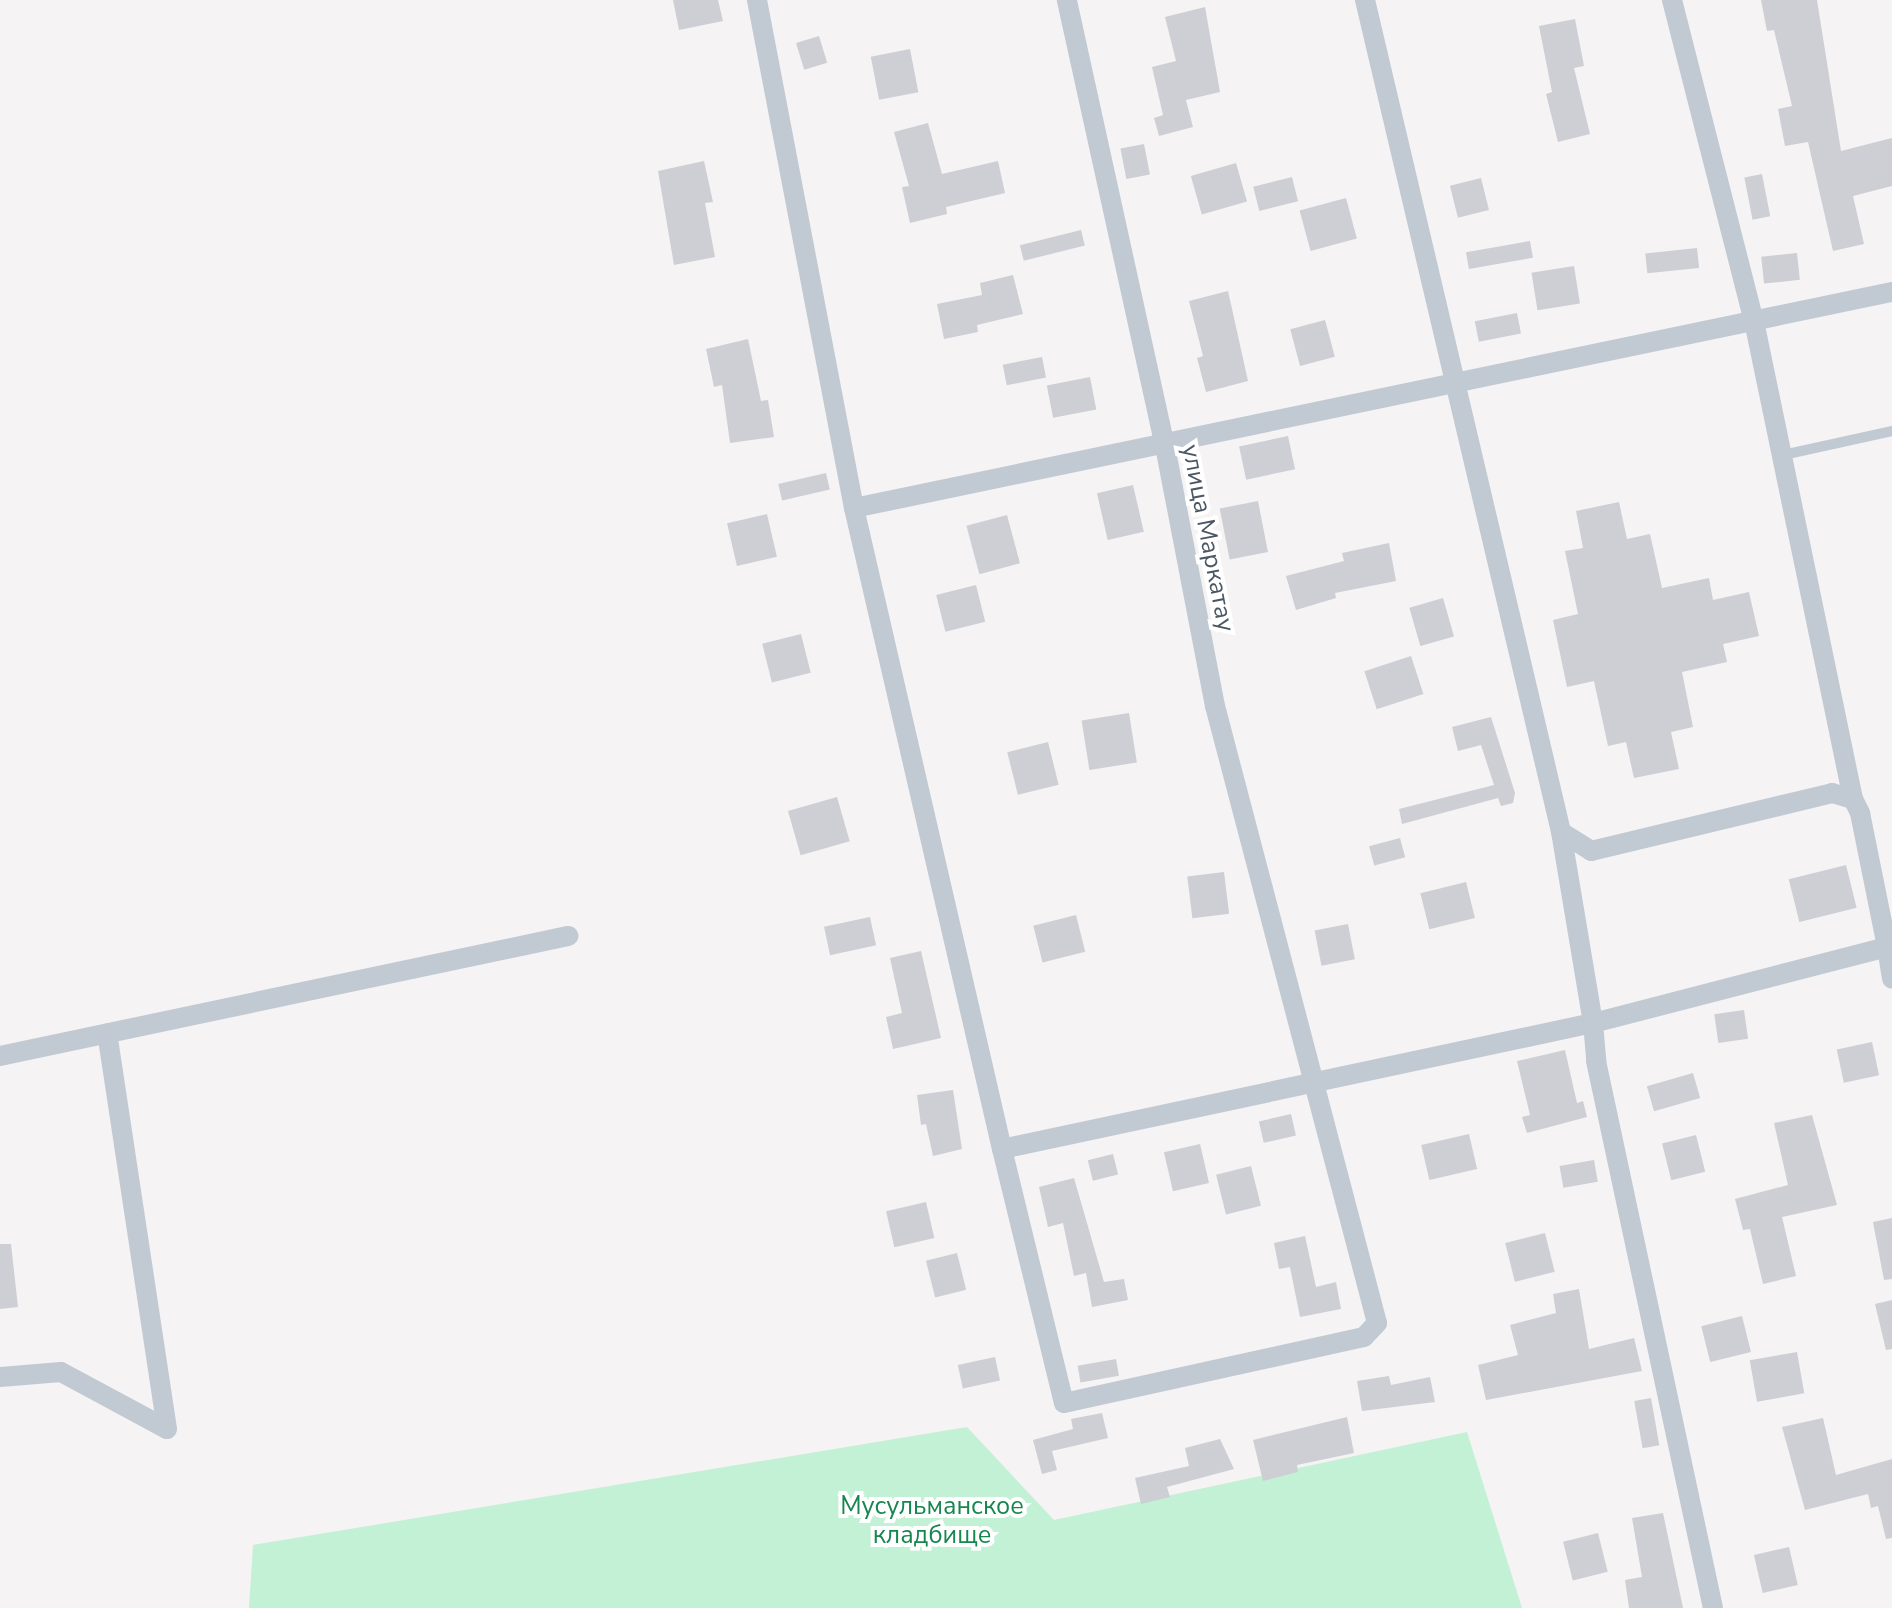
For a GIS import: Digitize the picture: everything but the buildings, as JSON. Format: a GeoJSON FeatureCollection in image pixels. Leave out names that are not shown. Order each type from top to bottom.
{"type":"FeatureCollection","features":[{"type":"Feature","properties":{"kind":"street"},"geometry":{"type":"LineString","coordinates":[[757,0],[854,508],[1002,1150],[1593,1023],[1890,946]]}},
{"type":"Feature","properties":{"kind":"street","name":"улица Маркатау"},"geometry":{"type":"LineString","coordinates":[[1002,1150],[1064,1403],[1364,1337],[1376,1323],[1216,706],[1164,442],[1068,0]]}},
{"type":"Feature","properties":{"kind":"street"},"geometry":{"type":"LineString","coordinates":[[1365,0],[1562,832],[1596,1061],[1713,1608]]}},
{"type":"Feature","properties":{"kind":"street"},"geometry":{"type":"LineString","coordinates":[[1672,0],[1754,321],[1853,799],[1890,946],[1892,979]]}},
{"type":"Feature","properties":{"kind":"street"},"geometry":{"type":"LineString","coordinates":[[854,508],[1454,380],[1892,292]]}},
{"type":"Feature","properties":{"kind":"street"},"geometry":{"type":"LineString","coordinates":[[1562,832],[1573,843],[1591,851],[1832,793],[1853,799]]}},
{"type":"Feature","properties":{"kind":"street"},"geometry":{"type":"LineString","coordinates":[[0,1056],[568,936]]}},
{"type":"Feature","properties":{"kind":"street"},"geometry":{"type":"LineString","coordinates":[[0,1377],[61,1372],[167,1429],[107,1034]]}},
{"type":"Feature","properties":{"kind":"lane"},"geometry":{"type":"LineString","coordinates":[[1782,456],[1892,431]]}},
{"type":"Feature","properties":{"kind":"green space","name":"Мусульманское кладбище"},"geometry":{"type":"Polygon","coordinates":[[[967,1427],[1054,1520],[1467,1432],[1522,1608],[249,1608],[253,1545],[967,1427]]]}}]}
